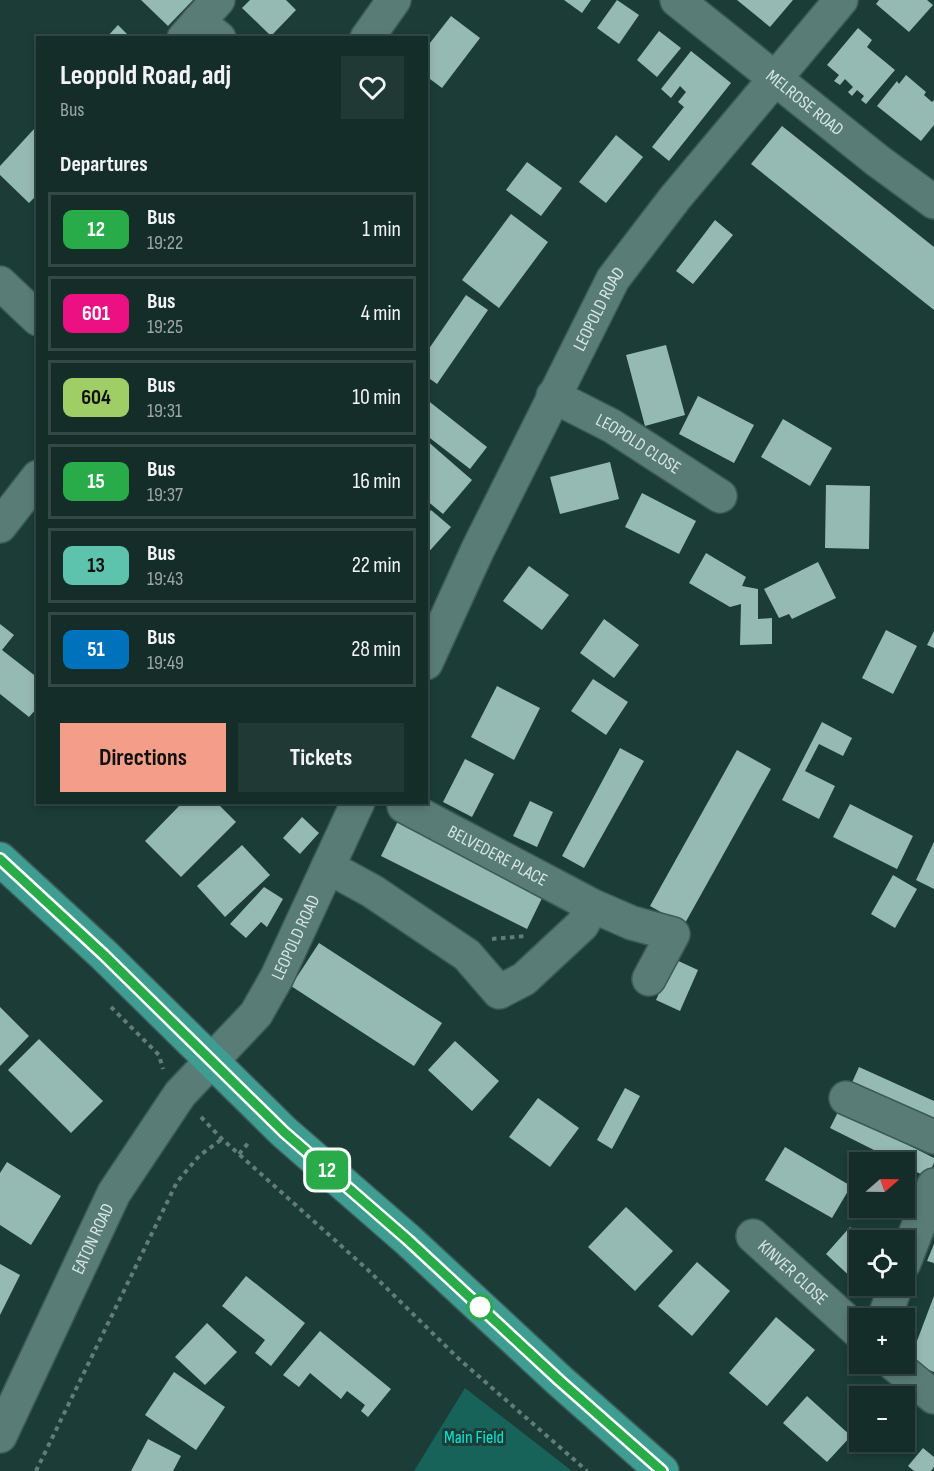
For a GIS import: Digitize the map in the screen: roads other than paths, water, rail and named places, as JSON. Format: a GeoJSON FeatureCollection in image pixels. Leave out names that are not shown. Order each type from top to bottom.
{"type":"FeatureCollection","features":[{"type":"Feature","properties":{"kind":"highway"},"geometry":{"type":"LineString","coordinates":[[0,859],[104,955],[284,1132],[408,1240],[560,1381],[662,1471]]}},
{"type":"Feature","properties":{"kind":"street"},"geometry":{"type":"LineString","coordinates":[[368,36],[394,0]]}},
{"type":"Feature","properties":{"kind":"street","name":"MELROSE ROAD"},"geometry":{"type":"LineString","coordinates":[[677,0],[878,161],[934,202]]}},
{"type":"Feature","properties":{"kind":"street","name":"LEOPOLD ROAD"},"geometry":{"type":"LineString","coordinates":[[428,659],[478,549],[613,279],[675,198],[841,0]]}},
{"type":"Feature","properties":{"kind":"street"},"geometry":{"type":"LineString","coordinates":[[0,283],[36,317]]}},
{"type":"Feature","properties":{"kind":"street","name":"LEOPOLD CLOSE"},"geometry":{"type":"LineString","coordinates":[[553,396],[612,426],[720,496]]}},
{"type":"Feature","properties":{"kind":"street"},"geometry":{"type":"LineString","coordinates":[[0,526],[36,480]]}},
{"type":"Feature","properties":{"kind":"street","name":"LEOPOLD ROAD"},"geometry":{"type":"LineString","coordinates":[[212,1060],[256,1014],[277,977],[357,804]]}},
{"type":"Feature","properties":{"kind":"street","name":"BELVEDERE PLACE"},"geometry":{"type":"LineString","coordinates":[[404,806],[593,906],[632,924],[673,934],[649,979]]}},
{"type":"Feature","properties":{"kind":"street"},"geometry":{"type":"LineString","coordinates":[[328,867],[372,891],[467,955],[499,992],[524,979],[582,925],[593,906]]}},
{"type":"Feature","properties":{"kind":"street","name":"EATON ROAD"},"geometry":{"type":"LineString","coordinates":[[0,1436],[114,1193],[180,1094],[212,1060]]}},
{"type":"Feature","properties":{"kind":"street"},"geometry":{"type":"LineString","coordinates":[[846,1098],[934,1137]]}},
{"type":"Feature","properties":{"kind":"street"},"geometry":{"type":"LineString","coordinates":[[915,1234],[934,1185]]}},
{"type":"Feature","properties":{"kind":"street","name":"KINVER CLOSE"},"geometry":{"type":"LineString","coordinates":[[753,1236],[849,1323]]}},
{"type":"Feature","properties":{"kind":"street"},"geometry":{"type":"LineString","coordinates":[[906,1374],[934,1397]]}},
{"type":"Feature","properties":{"kind":"park label","name":"Main Field"},"geometry":{"type":"Point","coordinates":[474,1437]}}]}
